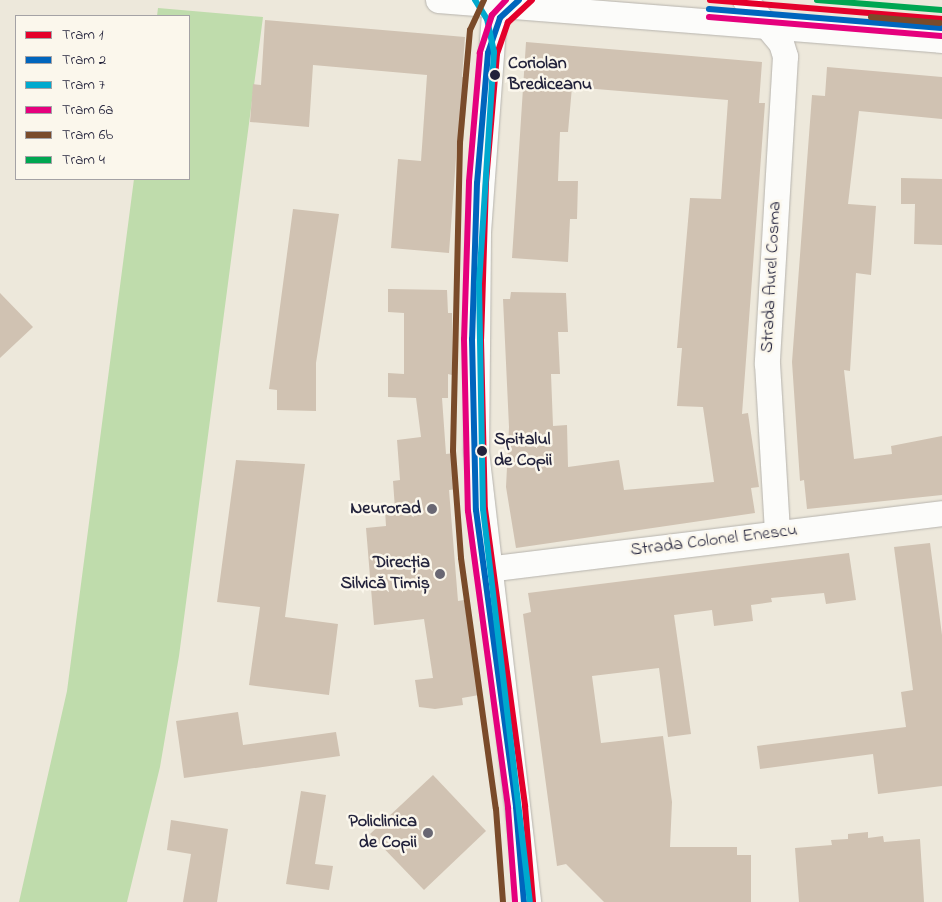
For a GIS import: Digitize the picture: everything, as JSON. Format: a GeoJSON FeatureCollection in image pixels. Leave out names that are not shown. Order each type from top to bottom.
{"type":"FeatureCollection","features":[{"type":"Feature","properties":{"kind":"street"},"geometry":{"type":"LineString","coordinates":[[438,0],[495,2],[768,27],[942,40]]}},
{"type":"Feature","properties":{"kind":"street","name":"Strada Aurel Cosma"},"geometry":{"type":"LineString","coordinates":[[745,0],[768,27],[785,56],[767,363],[777,533]]}},
{"type":"Feature","properties":{"kind":"street"},"geometry":{"type":"LineString","coordinates":[[495,2],[482,154],[475,340],[476,451],[487,570],[520,806],[528,902]]}},
{"type":"Feature","properties":{"kind":"street","name":"Strada Colonel Enescu"},"geometry":{"type":"LineString","coordinates":[[487,570],[942,513]]}},
{"type":"Feature","properties":{"kind":"green space"},"geometry":{"type":"Polygon","coordinates":[[[158,8],[263,17],[179,656],[160,767],[127,902],[19,902],[67,691],[134,180],[190,180],[190,15],[157,15],[158,8]]]}},
{"type":"Feature","properties":{"kind":"building"},"geometry":{"type":"Polygon","coordinates":[[[265,20],[465,37],[462,77],[468,78],[463,145],[457,144],[449,253],[391,248],[398,159],[421,161],[427,75],[313,65],[309,127],[250,122],[253,84],[261,85],[265,20]]]}},
{"type":"Feature","properties":{"kind":"building"},"geometry":{"type":"Polygon","coordinates":[[[526,42],[762,62],[759,103],[765,103],[742,414],[748,413],[759,487],[751,488],[755,513],[516,548],[506,487],[509,427],[503,299],[510,299],[511,292],[566,293],[568,332],[558,332],[560,374],[551,374],[553,426],[567,425],[568,467],[619,460],[624,490],[714,482],[703,407],[677,406],[682,348],[677,348],[690,198],[721,199],[728,100],[572,87],[568,132],[560,132],[558,181],[578,181],[577,219],[570,219],[568,262],[512,258],[526,42]]]}},
{"type":"Feature","properties":{"kind":"building"},"geometry":{"type":"Polygon","coordinates":[[[827,67],[942,77],[942,119],[859,111],[848,204],[876,206],[871,275],[856,273],[850,371],[844,370],[854,459],[892,454],[891,446],[942,436],[942,495],[807,509],[804,480],[800,481],[792,362],[812,95],[825,96],[827,67]]]}},
{"type":"Feature","properties":{"kind":"building"},"geometry":{"type":"Polygon","coordinates":[[[901,178],[942,179],[942,245],[914,244],[915,204],[901,204],[901,178]]]}},
{"type":"Feature","properties":{"kind":"building"},"geometry":{"type":"Polygon","coordinates":[[[293,209],[339,214],[316,363],[316,411],[277,410],[277,390],[269,389],[293,209]]]}},
{"type":"Feature","properties":{"kind":"building"},"geometry":{"type":"Polygon","coordinates":[[[388,289],[447,290],[448,313],[452,313],[452,375],[448,374],[448,398],[442,398],[446,454],[455,453],[457,474],[458,489],[449,490],[458,601],[464,600],[479,695],[462,698],[463,705],[435,709],[419,707],[415,680],[433,678],[424,619],[374,625],[366,528],[386,526],[385,510],[395,509],[393,481],[400,480],[397,440],[421,437],[416,398],[388,397],[388,373],[404,374],[404,313],[388,312],[388,289]]]}},
{"type":"Feature","properties":{"kind":"building"},"geometry":{"type":"Polygon","coordinates":[[[0,293],[33,327],[0,358],[0,293]]]}},
{"type":"Feature","properties":{"kind":"building"},"geometry":{"type":"Polygon","coordinates":[[[236,460],[305,464],[285,617],[338,624],[329,695],[249,685],[260,607],[217,602],[236,460]]]}},
{"type":"Feature","properties":{"kind":"building"},"geometry":{"type":"Polygon","coordinates":[[[930,543],[942,635],[942,786],[878,794],[873,754],[760,769],[757,746],[906,727],[901,692],[913,690],[894,547],[930,543]]]}},
{"type":"Feature","properties":{"kind":"building"},"geometry":{"type":"Polygon","coordinates":[[[849,553],[856,600],[826,604],[824,593],[771,598],[772,602],[751,605],[753,621],[714,626],[712,610],[674,615],[691,734],[668,737],[659,668],[592,676],[601,743],[663,736],[672,802],[670,847],[737,847],[737,855],[751,855],[751,902],[604,902],[566,864],[557,866],[523,614],[531,612],[528,593],[849,553]]]}},
{"type":"Feature","properties":{"kind":"building"},"geometry":{"type":"Polygon","coordinates":[[[238,712],[243,745],[336,732],[340,756],[184,778],[176,721],[238,712]]]}},
{"type":"Feature","properties":{"kind":"building","name":"Policlinica de Copii"},"geometry":{"type":"Polygon","coordinates":[[[433,775],[486,831],[424,890],[370,834],[433,775]]]}},
{"type":"Feature","properties":{"kind":"building"},"geometry":{"type":"Polygon","coordinates":[[[301,791],[326,795],[315,864],[333,866],[329,890],[286,884],[301,791]]]}},
{"type":"Feature","properties":{"kind":"building"},"geometry":{"type":"Polygon","coordinates":[[[171,820],[228,829],[217,902],[183,902],[191,854],[167,850],[171,820]]]}},
{"type":"Feature","properties":{"kind":"building"},"geometry":{"type":"Polygon","coordinates":[[[868,832],[868,838],[883,836],[884,842],[920,839],[924,902],[799,902],[795,848],[832,845],[831,840],[848,839],[848,834],[868,832]]]}},
{"type":"Feature","properties":{"kind":"tram line","name":"7"},"geometry":{"type":"LineString","coordinates":[[475,0],[487,19],[494,52],[479,283],[483,509],[530,901]]}},
{"type":"Feature","properties":{"kind":"tram line","name":"6b"},"geometry":{"type":"LineString","coordinates":[[484,0],[470,30],[460,143],[453,451],[461,558],[496,809],[503,902]]}},
{"type":"Feature","properties":{"kind":"tram line","name":"6a"},"geometry":{"type":"LineString","coordinates":[[506,0],[492,15],[480,53],[469,182],[464,339],[468,511],[508,808],[515,902]]}},
{"type":"Feature","properties":{"kind":"tram line","name":"2"},"geometry":{"type":"LineString","coordinates":[[519,0],[500,18],[488,53],[477,183],[472,339],[476,510],[516,807],[524,902]]}},
{"type":"Feature","properties":{"kind":"tram line","name":"1"},"geometry":{"type":"LineString","coordinates":[[532,0],[508,22],[497,54],[486,183],[481,339],[485,509],[525,806],[533,902]]}},
{"type":"Feature","properties":{"kind":"tram line","name":"1"},"geometry":{"type":"LineString","coordinates":[[710,0],[942,19]]}},
{"type":"Feature","properties":{"kind":"tram line","name":"4"},"geometry":{"type":"LineString","coordinates":[[817,0],[942,10]]}},
{"type":"Feature","properties":{"kind":"tram line","name":"2"},"geometry":{"type":"LineString","coordinates":[[709,9],[941,28]]}},
{"type":"Feature","properties":{"kind":"tram line","name":"6a"},"geometry":{"type":"LineString","coordinates":[[709,17],[941,36]]}},
{"type":"Feature","properties":{"kind":"tram line","name":"6b"},"geometry":{"type":"LineString","coordinates":[[871,17],[940,23]]}},
{"type":"Feature","properties":{"kind":"place","name":"Coriolan Brediceanu"},"geometry":{"type":"Point","coordinates":[495,75]}},
{"type":"Feature","properties":{"kind":"place","name":"Spitalul de Copii"},"geometry":{"type":"Point","coordinates":[482,451]}},
{"type":"Feature","properties":{"kind":"place","name":"Neurorad"},"geometry":{"type":"Point","coordinates":[432,509]}},
{"type":"Feature","properties":{"kind":"place","name":"Direcția Silvică Timiș"},"geometry":{"type":"Point","coordinates":[440,574]}},
{"type":"Feature","properties":{"kind":"place","name":"Policlinica de Copii"},"geometry":{"type":"Point","coordinates":[428,833]}}]}
